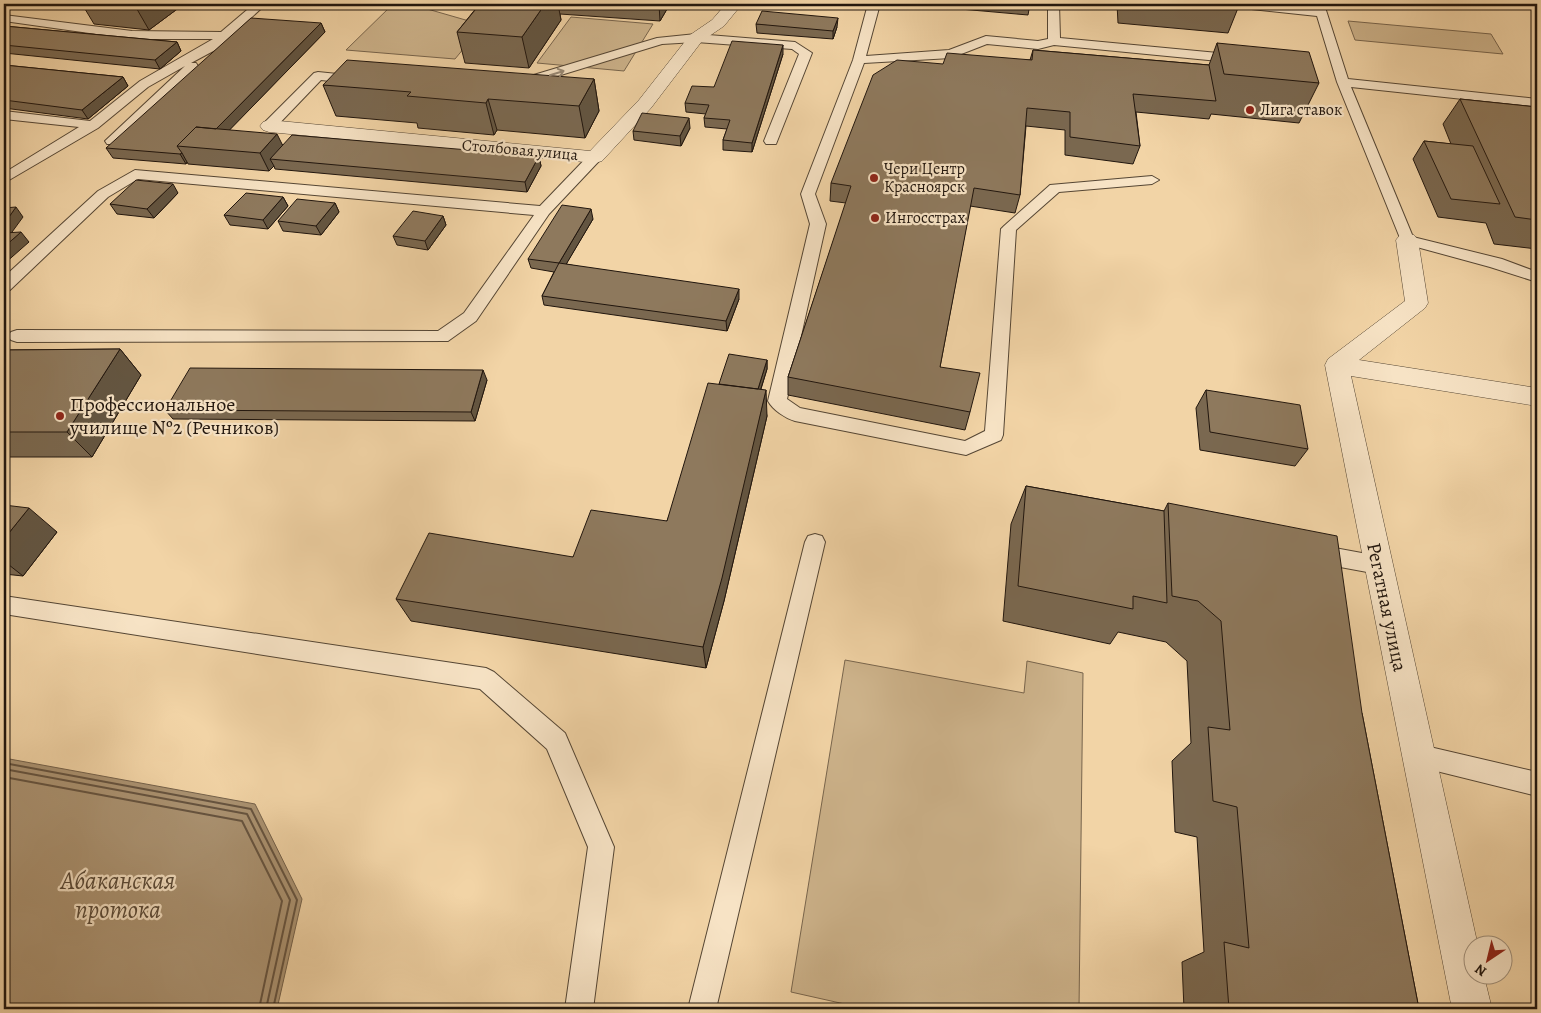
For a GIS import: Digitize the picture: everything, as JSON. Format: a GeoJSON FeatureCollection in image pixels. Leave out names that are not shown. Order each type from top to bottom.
{"type":"FeatureCollection","features":[{"type":"Feature","properties":{"kind":"street","name":"Столбовая улица"},"geometry":{"type":"LineString","coordinates":[[268,126],[595,157],[645,104],[696,38],[718,23],[734,4]]}},
{"type":"Feature","properties":{"kind":"street"},"geometry":{"type":"LineString","coordinates":[[1337,365],[1417,303],[1407,240]]}},
{"type":"Feature","properties":{"kind":"street"},"geometry":{"type":"LineString","coordinates":[[1337,365],[1537,397]]}},
{"type":"Feature","properties":{"kind":"street","name":"Регатная улица"},"geometry":{"type":"LineString","coordinates":[[1337,365],[1417,756],[1472,1009]]}},
{"type":"Feature","properties":{"kind":"lane"},"geometry":{"type":"LineString","coordinates":[[112,141],[260,4]]}},
{"type":"Feature","properties":{"kind":"lane"},"geometry":{"type":"LineString","coordinates":[[874,4],[859,60],[808,194],[818,224],[777,401],[795,414],[966,448],[994,435],[1009,229],[1055,188],[1152,180]]}},
{"type":"Feature","properties":{"kind":"lane"},"geometry":{"type":"LineString","coordinates":[[1054,4],[1054,41]]}},
{"type":"Feature","properties":{"kind":"lane"},"geometry":{"type":"LineString","coordinates":[[1233,4],[1320,8],[1343,82],[1407,240],[1496,263],[1537,277]]}},
{"type":"Feature","properties":{"kind":"lane"},"geometry":{"type":"LineString","coordinates":[[4,18],[132,35],[219,40]]}},
{"type":"Feature","properties":{"kind":"lane"},"geometry":{"type":"LineString","coordinates":[[512,86],[661,41],[696,38],[794,46],[806,53],[771,141]]}},
{"type":"Feature","properties":{"kind":"lane"},"geometry":{"type":"LineString","coordinates":[[4,179],[93,125],[144,84],[219,40]]}},
{"type":"Feature","properties":{"kind":"lane"},"geometry":{"type":"LineString","coordinates":[[859,60],[950,54],[986,40],[1038,45],[1054,41],[1254,60]]}},
{"type":"Feature","properties":{"kind":"lane"},"geometry":{"type":"LineString","coordinates":[[268,126],[318,76],[366,80]]}},
{"type":"Feature","properties":{"kind":"lane"},"geometry":{"type":"LineString","coordinates":[[1343,82],[1537,103]]}},
{"type":"Feature","properties":{"kind":"lane"},"geometry":{"type":"LineString","coordinates":[[4,114],[93,125]]}},
{"type":"Feature","properties":{"kind":"lane"},"geometry":{"type":"LineString","coordinates":[[17,336],[442,337],[470,317],[476,310],[544,211],[595,157]]}},
{"type":"Feature","properties":{"kind":"lane"},"geometry":{"type":"LineString","coordinates":[[4,286],[103,194],[135,174],[544,211]]}},
{"type":"Feature","properties":{"kind":"lane"},"geometry":{"type":"LineString","coordinates":[[702,1009],[815,542]]}},
{"type":"Feature","properties":{"kind":"lane"},"geometry":{"type":"LineString","coordinates":[[1292,548],[1378,565]]}},
{"type":"Feature","properties":{"kind":"lane"},"geometry":{"type":"LineString","coordinates":[[4,605],[486,678],[556,741],[601,847],[579,1009]]}},
{"type":"Feature","properties":{"kind":"lane"},"geometry":{"type":"LineString","coordinates":[[1417,756],[1537,784]]}},
{"type":"Feature","properties":{"kind":"shaded area"},"geometry":{"type":"Polygon","coordinates":[[[393,4],[410,4],[483,25],[455,59],[346,50],[393,4]]]}},
{"type":"Feature","properties":{"kind":"shaded area"},"geometry":{"type":"Polygon","coordinates":[[[571,17],[653,24],[624,71],[537,63],[571,17]]]}},
{"type":"Feature","properties":{"kind":"shaded area"},"geometry":{"type":"Polygon","coordinates":[[[1348,21],[1491,34],[1503,54],[1355,40],[1348,21]]]}},
{"type":"Feature","properties":{"kind":"shaded area"},"geometry":{"type":"Polygon","coordinates":[[[845,660],[1024,693],[1027,661],[1083,673],[1079,1009],[867,1009],[791,992],[845,660]]]}},
{"type":"Feature","properties":{"kind":"water","name":"Абаканская протока"},"geometry":{"type":"Polygon","coordinates":[[[4,758],[255,804],[302,899],[277,1009],[4,1009],[4,758]]]}},
{"type":"Feature","properties":{"kind":"building"},"geometry":{"type":"Polygon","coordinates":[[[480,4],[545,4],[522,37],[457,32],[480,4]]]}},
{"type":"Feature","properties":{"kind":"building"},"geometry":{"type":"Polygon","coordinates":[[[1183,4],[1236,4],[1238,8],[1183,4]]]}},
{"type":"Feature","properties":{"kind":"building"},"geometry":{"type":"Polygon","coordinates":[[[762,11],[838,18],[833,31],[756,24],[762,11]]]}},
{"type":"Feature","properties":{"kind":"building"},"geometry":{"type":"Polygon","coordinates":[[[251,18],[321,23],[216,129],[196,127],[177,146],[182,153],[106,148],[251,18]]]}},
{"type":"Feature","properties":{"kind":"building"},"geometry":{"type":"Polygon","coordinates":[[[4,26],[177,42],[155,60],[4,45],[4,26]]]}},
{"type":"Feature","properties":{"kind":"building"},"geometry":{"type":"Polygon","coordinates":[[[732,41],[783,45],[752,143],[723,140],[730,120],[704,118],[709,105],[685,103],[692,86],[714,87],[732,41]]]}},
{"type":"Feature","properties":{"kind":"building"},"geometry":{"type":"Polygon","coordinates":[[[1217,43],[1309,52],[1319,83],[1224,74],[1217,43]]]}},
{"type":"Feature","properties":{"kind":"building"},"geometry":{"type":"Polygon","coordinates":[[[1033,50],[1209,65],[1216,101],[1133,94],[1140,146],[1070,137],[1070,112],[1027,108],[1020,195],[974,188],[940,367],[980,373],[970,412],[788,377],[851,186],[831,183],[873,75],[897,60],[943,64],[947,53],[1032,60],[1033,50]]]}},
{"type":"Feature","properties":{"kind":"building"},"geometry":{"type":"Polygon","coordinates":[[[347,60],[594,79],[579,106],[488,99],[486,103],[407,96],[411,92],[323,85],[347,60]]]}},
{"type":"Feature","properties":{"kind":"building"},"geometry":{"type":"Polygon","coordinates":[[[4,65],[123,77],[82,110],[4,100],[4,65]]]}},
{"type":"Feature","properties":{"kind":"building"},"geometry":{"type":"Polygon","coordinates":[[[1460,99],[1537,107],[1537,220],[1515,217],[1460,99]]]}},
{"type":"Feature","properties":{"kind":"building"},"geometry":{"type":"Polygon","coordinates":[[[642,113],[689,118],[680,136],[633,131],[642,113]]]}},
{"type":"Feature","properties":{"kind":"building"},"geometry":{"type":"Polygon","coordinates":[[[196,127],[277,134],[260,153],[177,146],[196,127]]]}},
{"type":"Feature","properties":{"kind":"building"},"geometry":{"type":"Polygon","coordinates":[[[292,135],[539,156],[525,182],[270,159],[292,135]]]}},
{"type":"Feature","properties":{"kind":"building"},"geometry":{"type":"Polygon","coordinates":[[[1424,141],[1473,146],[1500,204],[1451,199],[1424,141]]]}},
{"type":"Feature","properties":{"kind":"building"},"geometry":{"type":"Polygon","coordinates":[[[136,180],[173,184],[147,209],[110,204],[136,180]]]}},
{"type":"Feature","properties":{"kind":"building"},"geometry":{"type":"Polygon","coordinates":[[[246,193],[283,197],[263,220],[224,215],[246,193]]]}},
{"type":"Feature","properties":{"kind":"building"},"geometry":{"type":"Polygon","coordinates":[[[297,199],[335,203],[316,226],[278,221],[297,199]]]}},
{"type":"Feature","properties":{"kind":"building"},"geometry":{"type":"Polygon","coordinates":[[[562,205],[591,209],[559,263],[528,259],[562,205]]]}},
{"type":"Feature","properties":{"kind":"building"},"geometry":{"type":"Polygon","coordinates":[[[16,207],[4,224],[4,208],[16,207]]]}},
{"type":"Feature","properties":{"kind":"building"},"geometry":{"type":"Polygon","coordinates":[[[413,211],[443,216],[425,241],[393,236],[413,211]]]}},
{"type":"Feature","properties":{"kind":"building"},"geometry":{"type":"Polygon","coordinates":[[[21,232],[4,247],[4,233],[21,232]]]}},
{"type":"Feature","properties":{"kind":"building"},"geometry":{"type":"Polygon","coordinates":[[[559,263],[739,289],[726,321],[542,296],[559,263]]]}},
{"type":"Feature","properties":{"kind":"building"},"geometry":{"type":"Polygon","coordinates":[[[120,349],[67,432],[4,432],[4,350],[120,349]]]}},
{"type":"Feature","properties":{"kind":"building"},"geometry":{"type":"Polygon","coordinates":[[[729,354],[767,360],[758,389],[719,384],[729,354]]]}},
{"type":"Feature","properties":{"kind":"building"},"geometry":{"type":"Polygon","coordinates":[[[190,368],[483,370],[471,412],[165,410],[190,368]]]}},
{"type":"Feature","properties":{"kind":"building"},"geometry":{"type":"Polygon","coordinates":[[[708,383],[766,390],[722,578],[703,647],[396,599],[429,533],[573,557],[591,510],[667,521],[708,383]]]}},
{"type":"Feature","properties":{"kind":"building"},"geometry":{"type":"Polygon","coordinates":[[[1206,390],[1300,405],[1308,449],[1210,432],[1206,390]]]}},
{"type":"Feature","properties":{"kind":"building"},"geometry":{"type":"Polygon","coordinates":[[[1026,486],[1164,511],[1167,603],[1133,596],[1133,609],[1018,586],[1026,486]]]}},
{"type":"Feature","properties":{"kind":"building"},"geometry":{"type":"Polygon","coordinates":[[[1168,503],[1337,536],[1362,713],[1419,1009],[1229,1009],[1224,942],[1249,948],[1237,807],[1213,801],[1208,727],[1230,730],[1221,621],[1198,601],[1172,596],[1168,503]]]}},
{"type":"Feature","properties":{"kind":"building"},"geometry":{"type":"Polygon","coordinates":[[[4,505],[29,508],[4,539],[4,505]]]}},
{"type":"Feature","properties":{"kind":"place","name":"Лига ставок"},"geometry":{"type":"Point","coordinates":[1250,110]}},
{"type":"Feature","properties":{"kind":"place","name":"Чери Центр Красноярск"},"geometry":{"type":"Point","coordinates":[874,178]}},
{"type":"Feature","properties":{"kind":"place","name":"Ингосстрах"},"geometry":{"type":"Point","coordinates":[875,218]}},
{"type":"Feature","properties":{"kind":"place","name":"Профессиональное училище Nº2 (Речников)"},"geometry":{"type":"Point","coordinates":[60,416]}}]}
